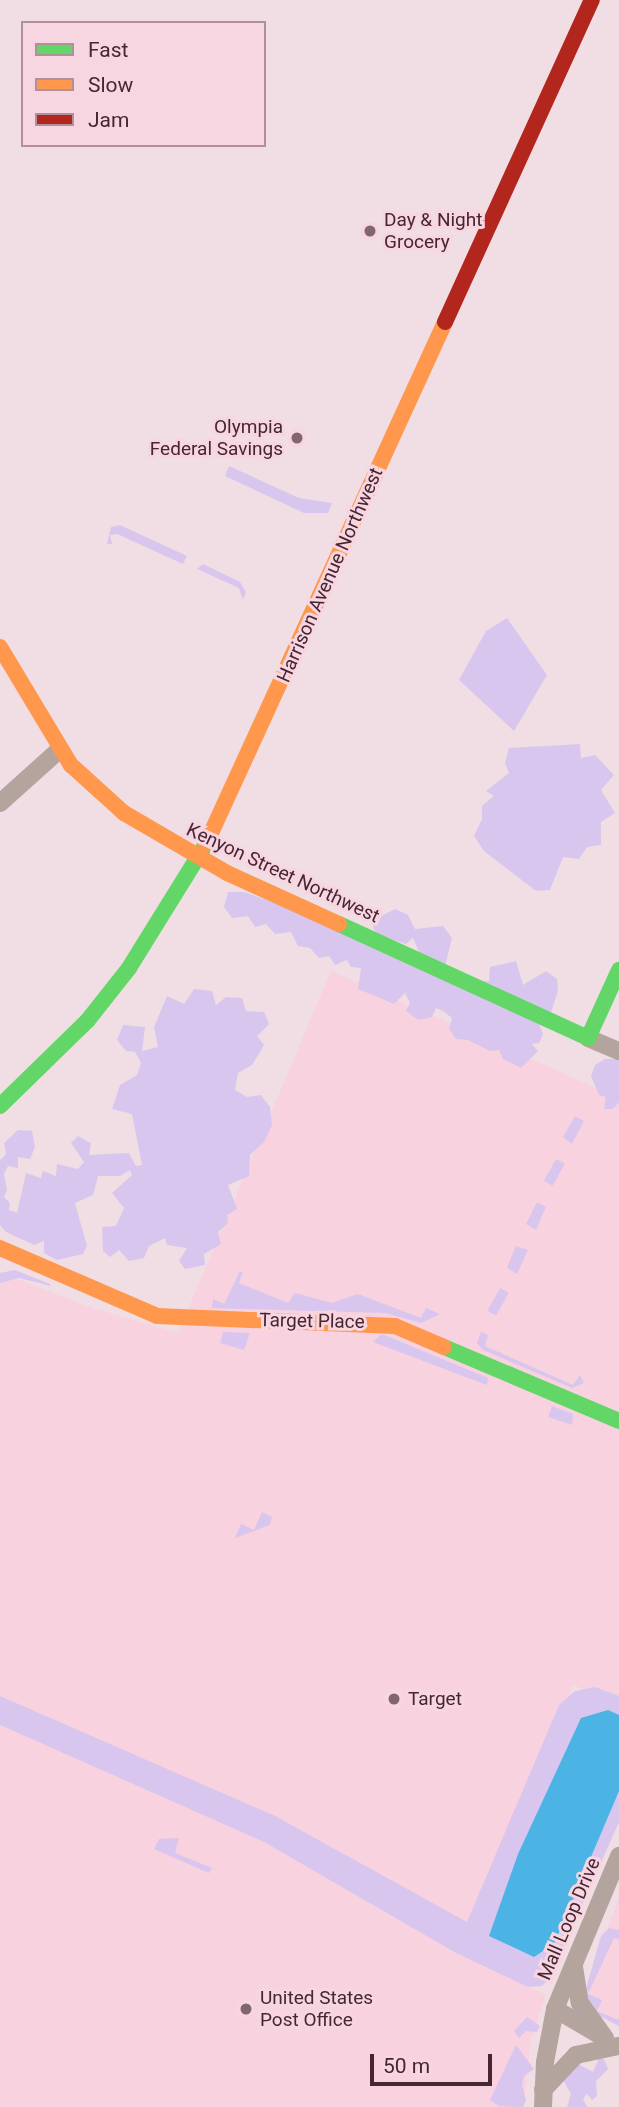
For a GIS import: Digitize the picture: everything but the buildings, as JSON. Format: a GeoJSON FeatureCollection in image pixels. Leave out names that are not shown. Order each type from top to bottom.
{"type":"FeatureCollection","features":[{"type":"Feature","properties":{"kind":"street","name":"Harrison Avenue Northwest"},"geometry":{"type":"LineString","coordinates":[[0,1106],[89,1020],[129,968],[214,831],[592,0]]}},
{"type":"Feature","properties":{"kind":"street","name":"Kenyon Street Northwest"},"geometry":{"type":"LineString","coordinates":[[0,647],[58,750],[124,813],[198,858],[619,1051]]}},
{"type":"Feature","properties":{"kind":"street"},"geometry":{"type":"LineString","coordinates":[[0,803],[58,750]]}},
{"type":"Feature","properties":{"kind":"street"},"geometry":{"type":"LineString","coordinates":[[588,1038],[619,970]]}},
{"type":"Feature","properties":{"kind":"street","name":"Target Place"},"geometry":{"type":"LineString","coordinates":[[0,1248],[164,1318],[395,1326],[619,1422]]}},
{"type":"Feature","properties":{"kind":"street","name":"Mall Loop Drive"},"geometry":{"type":"LineString","coordinates":[[614,2044],[555,2009],[619,1856]]}},
{"type":"Feature","properties":{"kind":"street"},"geometry":{"type":"LineString","coordinates":[[543,2099],[576,2055],[614,2044],[580,2003],[574,1960]]}},
{"type":"Feature","properties":{"kind":"street"},"geometry":{"type":"LineString","coordinates":[[543,2099],[555,2009]]}},
{"type":"Feature","properties":{"kind":"shaded area"},"geometry":{"type":"Polygon","coordinates":[[[229,466],[299,498],[332,503],[328,513],[304,513],[225,476],[229,466]]]}},
{"type":"Feature","properties":{"kind":"shaded area"},"geometry":{"type":"Polygon","coordinates":[[[120,525],[187,556],[183,564],[117,534],[110,535],[112,544],[107,544],[111,527],[120,525]]]}},
{"type":"Feature","properties":{"kind":"shaded area"},"geometry":{"type":"Polygon","coordinates":[[[203,564],[240,582],[246,592],[243,600],[239,588],[197,569],[203,564]]]}},
{"type":"Feature","properties":{"kind":"shaded area"},"geometry":{"type":"Polygon","coordinates":[[[507,618],[547,675],[514,731],[459,680],[486,631],[507,618]]]}},
{"type":"Feature","properties":{"kind":"shaded area"},"geometry":{"type":"Polygon","coordinates":[[[580,744],[581,758],[595,755],[614,775],[601,790],[615,813],[601,822],[601,845],[587,847],[579,859],[563,857],[550,890],[536,891],[484,851],[474,836],[482,819],[482,806],[494,796],[486,791],[509,773],[505,763],[509,748],[580,744]]]}},
{"type":"Feature","properties":{"kind":"shaded area"},"geometry":{"type":"Polygon","coordinates":[[[228,892],[244,892],[419,952],[413,938],[406,944],[376,934],[371,921],[395,909],[408,915],[415,929],[443,926],[452,938],[442,979],[489,981],[490,967],[516,961],[523,985],[546,971],[557,979],[558,991],[551,1012],[537,1019],[543,1034],[539,1043],[532,1044],[538,1051],[521,1068],[503,1059],[499,1050],[490,1051],[468,1040],[456,1039],[449,1029],[452,1018],[443,1011],[436,1008],[432,1017],[418,1020],[406,1011],[410,1003],[405,993],[394,1004],[358,989],[361,968],[351,967],[347,960],[335,965],[329,956],[319,958],[310,948],[298,946],[291,932],[275,934],[266,924],[255,927],[248,916],[232,918],[224,907],[228,892]]]}},
{"type":"Feature","properties":{"kind":"shaded area"},"geometry":{"type":"Polygon","coordinates":[[[331,971],[619,1098],[619,1704],[573,1685],[470,1933],[0,1722],[0,1272],[89,1307],[178,1333],[331,971]]]}},
{"type":"Feature","properties":{"kind":"shaded area"},"geometry":{"type":"Polygon","coordinates":[[[194,989],[212,991],[216,1005],[226,997],[242,998],[246,1011],[264,1012],[269,1024],[257,1036],[264,1045],[252,1065],[238,1073],[235,1090],[247,1097],[261,1095],[270,1107],[272,1125],[264,1142],[250,1155],[249,1176],[228,1185],[237,1209],[227,1215],[228,1223],[218,1232],[221,1244],[204,1254],[205,1265],[185,1269],[179,1261],[187,1248],[167,1245],[165,1238],[149,1246],[144,1258],[129,1261],[119,1250],[110,1257],[103,1251],[102,1227],[116,1226],[124,1208],[112,1193],[132,1175],[130,1170],[120,1176],[98,1176],[93,1195],[75,1203],[87,1246],[83,1254],[57,1260],[44,1253],[44,1241],[34,1245],[6,1232],[0,1225],[0,1160],[6,1154],[4,1143],[18,1130],[32,1131],[35,1147],[30,1159],[18,1157],[18,1168],[8,1166],[4,1174],[7,1190],[4,1197],[10,1203],[9,1210],[17,1213],[26,1173],[41,1178],[43,1171],[56,1176],[57,1164],[78,1169],[84,1162],[71,1143],[78,1136],[91,1143],[89,1155],[129,1153],[136,1166],[142,1165],[132,1114],[112,1109],[120,1085],[137,1075],[141,1063],[135,1052],[126,1051],[117,1040],[123,1025],[145,1027],[142,1051],[158,1047],[154,1027],[167,996],[184,1004],[194,989]]]}},
{"type":"Feature","properties":{"kind":"shaded area"},"geometry":{"type":"Polygon","coordinates":[[[605,1059],[619,1059],[619,1102],[613,1109],[604,1109],[606,1097],[599,1095],[591,1076],[595,1065],[605,1059]]]}},
{"type":"Feature","properties":{"kind":"shaded area"},"geometry":{"type":"Polygon","coordinates":[[[575,1116],[584,1121],[572,1144],[563,1137],[575,1116]]]}},
{"type":"Feature","properties":{"kind":"shaded area"},"geometry":{"type":"Polygon","coordinates":[[[556,1159],[565,1164],[553,1186],[544,1181],[556,1159]]]}},
{"type":"Feature","properties":{"kind":"shaded area"},"geometry":{"type":"Polygon","coordinates":[[[537,1202],[546,1207],[536,1230],[526,1224],[537,1202]]]}},
{"type":"Feature","properties":{"kind":"shaded area"},"geometry":{"type":"Polygon","coordinates":[[[516,1246],[528,1250],[517,1274],[507,1268],[516,1246]]]}},
{"type":"Feature","properties":{"kind":"shaded area"},"geometry":{"type":"Polygon","coordinates":[[[15,1270],[51,1286],[19,1278],[0,1283],[0,1273],[15,1270]]]}},
{"type":"Feature","properties":{"kind":"shaded area"},"geometry":{"type":"Polygon","coordinates":[[[240,1271],[243,1273],[239,1283],[288,1303],[295,1293],[332,1303],[358,1294],[421,1318],[426,1308],[440,1314],[421,1323],[385,1313],[212,1308],[213,1299],[224,1304],[240,1271]]]}},
{"type":"Feature","properties":{"kind":"shaded area"},"geometry":{"type":"Polygon","coordinates":[[[500,1288],[509,1293],[496,1316],[487,1311],[500,1288]]]}},
{"type":"Feature","properties":{"kind":"shaded area"},"geometry":{"type":"Polygon","coordinates":[[[223,1332],[250,1333],[244,1350],[220,1343],[223,1332]]]}},
{"type":"Feature","properties":{"kind":"shaded area"},"geometry":{"type":"Polygon","coordinates":[[[481,1332],[488,1335],[485,1346],[573,1385],[580,1375],[584,1383],[572,1388],[483,1350],[477,1343],[481,1332]]]}},
{"type":"Feature","properties":{"kind":"shaded area"},"geometry":{"type":"Polygon","coordinates":[[[382,1334],[488,1378],[487,1385],[373,1342],[382,1334]]]}},
{"type":"Feature","properties":{"kind":"shaded area"},"geometry":{"type":"Polygon","coordinates":[[[552,1406],[573,1414],[572,1425],[548,1417],[552,1406]]]}},
{"type":"Feature","properties":{"kind":"shaded area"},"geometry":{"type":"Polygon","coordinates":[[[262,1512],[272,1517],[270,1525],[235,1538],[241,1524],[254,1530],[262,1512]]]}},
{"type":"Feature","properties":{"kind":"shaded area"},"geometry":{"type":"Polygon","coordinates":[[[595,1687],[619,1696],[619,1822],[550,1978],[542,1986],[528,1987],[456,1953],[264,1842],[0,1725],[0,1696],[275,1816],[467,1922],[559,1705],[575,1691],[595,1687]]]}},
{"type":"Feature","properties":{"kind":"shaded area"},"geometry":{"type":"Polygon","coordinates":[[[0,1725],[264,1842],[456,1953],[546,1995],[531,2039],[523,2107],[0,2107],[0,1725]]]}},
{"type":"Feature","properties":{"kind":"shaded area"},"geometry":{"type":"Polygon","coordinates":[[[179,1838],[175,1853],[212,1868],[209,1873],[154,1849],[159,1839],[179,1838]]]}},
{"type":"Feature","properties":{"kind":"shaded area"},"geometry":{"type":"Polygon","coordinates":[[[619,1896],[619,2025],[583,2003],[619,1896]]]}},
{"type":"Feature","properties":{"kind":"shaded area"},"geometry":{"type":"Polygon","coordinates":[[[609,1928],[619,1930],[619,1939],[614,1938],[588,1994],[602,2000],[597,2011],[619,2020],[619,2026],[598,2015],[583,1999],[601,1936],[609,1928]]]}},
{"type":"Feature","properties":{"kind":"shaded area"},"geometry":{"type":"Polygon","coordinates":[[[527,2017],[540,2026],[537,2032],[526,2031],[519,2038],[514,2031],[527,2017]]]}},
{"type":"Feature","properties":{"kind":"shaded area"},"geometry":{"type":"Polygon","coordinates":[[[516,2045],[534,2069],[524,2076],[522,2085],[526,2100],[523,2107],[499,2106],[490,2100],[516,2045]]]}},
{"type":"Feature","properties":{"kind":"shaded area"},"geometry":{"type":"Polygon","coordinates":[[[599,2058],[604,2059],[608,2069],[596,2081],[597,2096],[592,2100],[587,2094],[583,2099],[587,2107],[567,2107],[571,2094],[563,2080],[578,2064],[593,2072],[599,2058]]]}},
{"type":"Feature","properties":{"kind":"water"},"geometry":{"type":"Polygon","coordinates":[[[608,1710],[619,1715],[619,1791],[554,1944],[534,1957],[489,1936],[518,1854],[581,1718],[608,1710]]]}},
{"type":"Feature","properties":{"kind":"traffic: fast"},"geometry":{"type":"LineString","coordinates":[[0,1106],[88,1020],[129,968],[206,844]]}},
{"type":"Feature","properties":{"kind":"traffic: fast"},"geometry":{"type":"LineString","coordinates":[[339,924],[588,1038],[619,970]]}},
{"type":"Feature","properties":{"kind":"traffic: fast"},"geometry":{"type":"LineString","coordinates":[[444,1347],[619,1421]]}},
{"type":"Feature","properties":{"kind":"traffic: slow"},"geometry":{"type":"LineString","coordinates":[[206,844],[445,322]]}},
{"type":"Feature","properties":{"kind":"traffic: slow"},"geometry":{"type":"LineString","coordinates":[[0,647],[71,765],[124,813],[227,873],[339,924]]}},
{"type":"Feature","properties":{"kind":"traffic: slow"},"geometry":{"type":"LineString","coordinates":[[0,1248],[157,1316],[395,1326],[444,1347]]}},
{"type":"Feature","properties":{"kind":"traffic: jam"},"geometry":{"type":"LineString","coordinates":[[445,322],[592,0]]}},
{"type":"Feature","properties":{"kind":"place","name":"Day & Night Grocery"},"geometry":{"type":"Point","coordinates":[370,231]}},
{"type":"Feature","properties":{"kind":"place","name":"Olympia Federal Savings"},"geometry":{"type":"Point","coordinates":[297,438]}},
{"type":"Feature","properties":{"kind":"place","name":"Target"},"geometry":{"type":"Point","coordinates":[394,1699]}},
{"type":"Feature","properties":{"kind":"place","name":"United States Post Office"},"geometry":{"type":"Point","coordinates":[246,2009]}}]}
